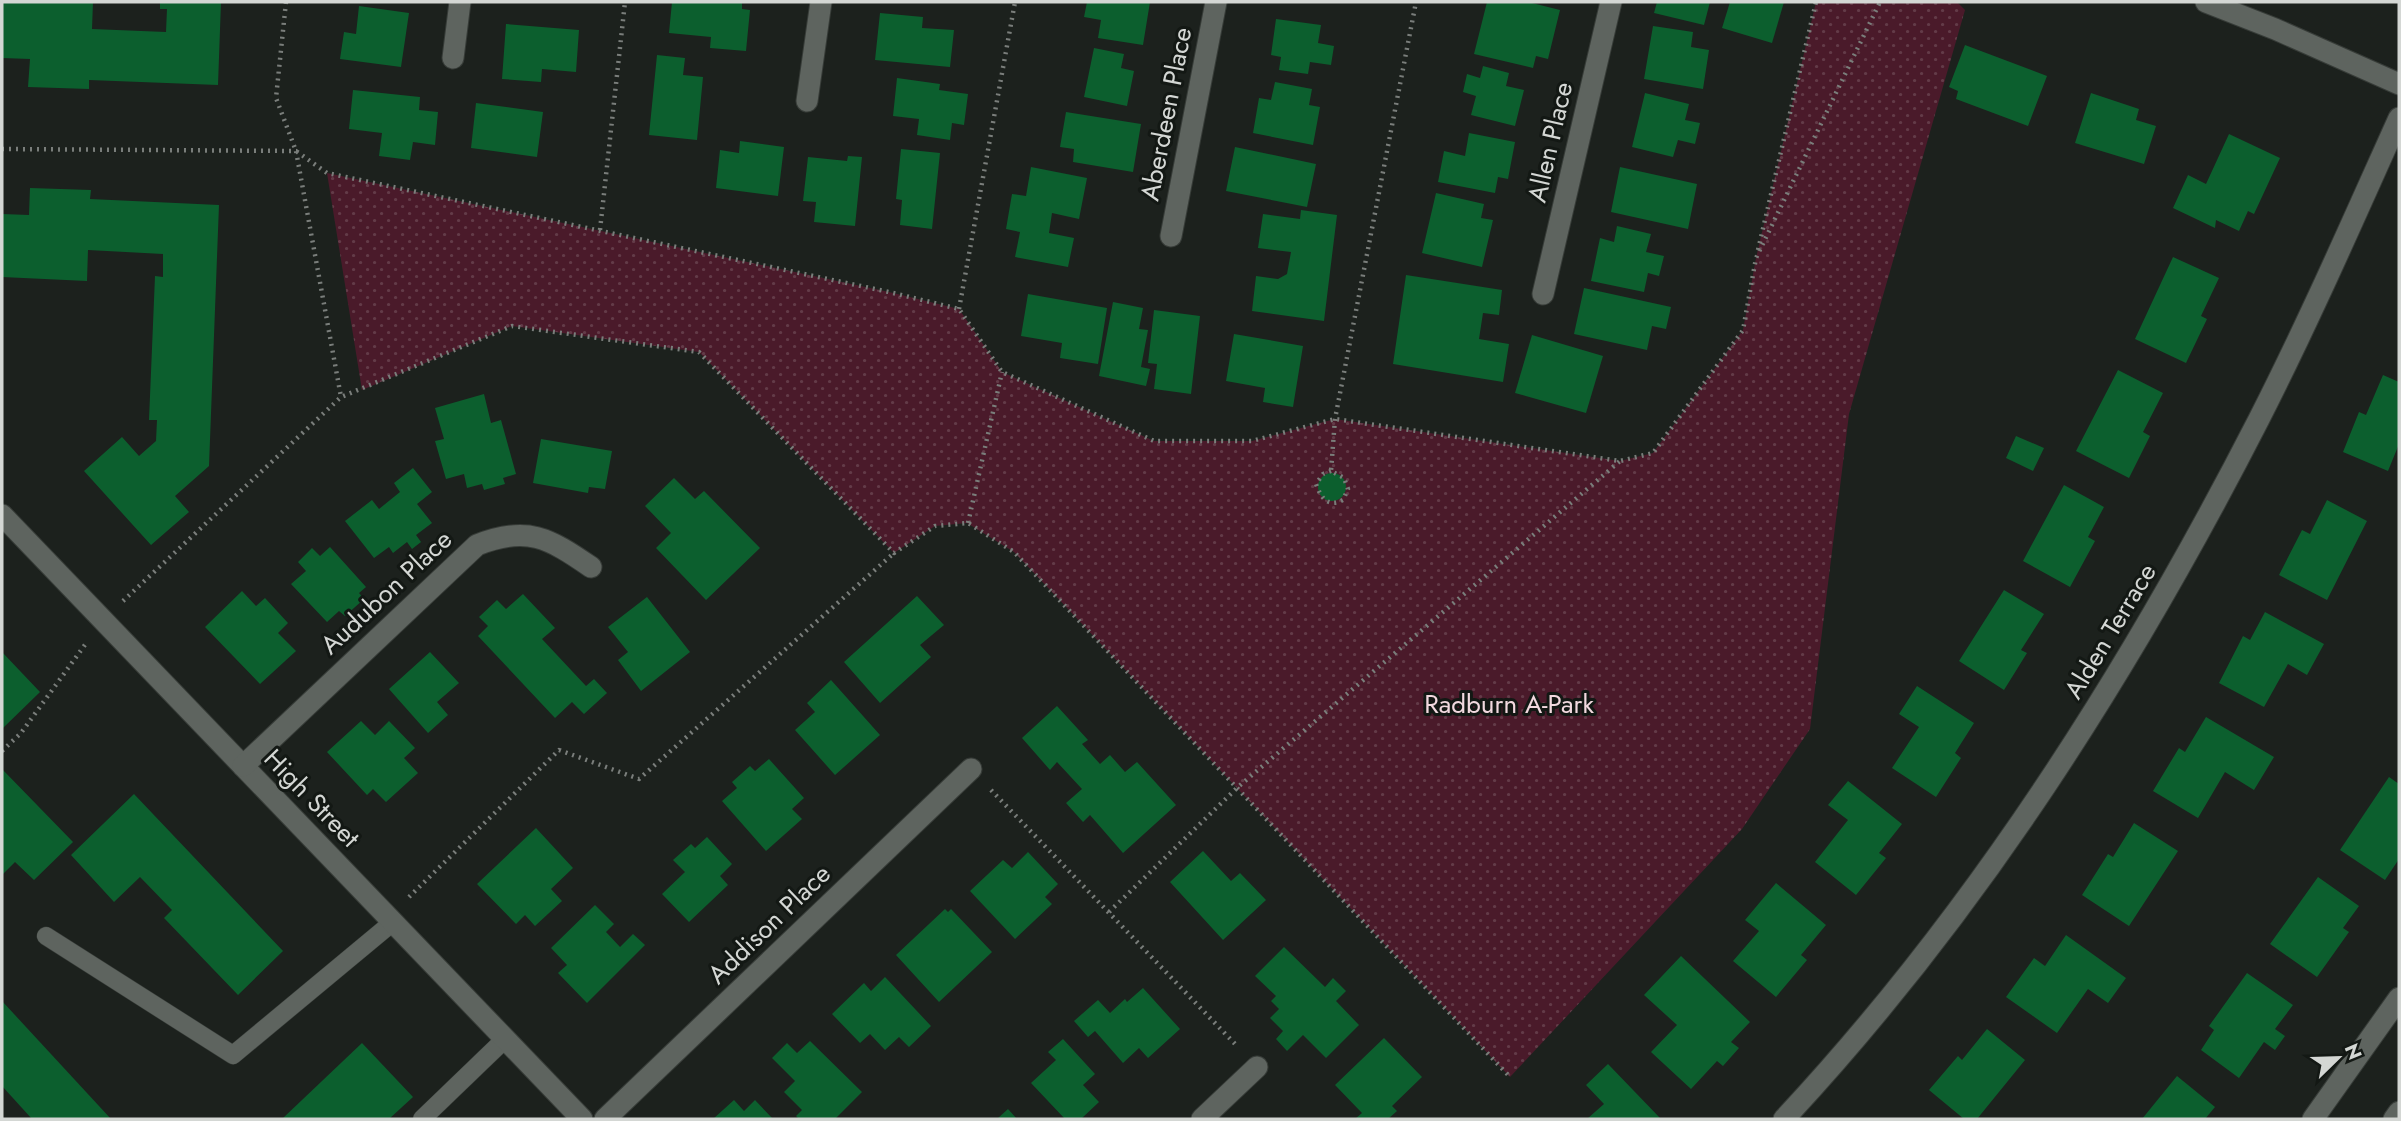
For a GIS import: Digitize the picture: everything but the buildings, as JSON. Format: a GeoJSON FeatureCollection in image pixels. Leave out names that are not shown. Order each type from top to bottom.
{"type":"FeatureCollection","features":[{"type":"Feature","properties":{"kind":"street"},"geometry":{"type":"LineString","coordinates":[[453,58],[460,2]]}},
{"type":"Feature","properties":{"kind":"street"},"geometry":{"type":"LineString","coordinates":[[807,101],[821,2]]}},
{"type":"Feature","properties":{"kind":"street","name":"Aberdeen Place"},"geometry":{"type":"LineString","coordinates":[[1171,236],[1216,2]]}},
{"type":"Feature","properties":{"kind":"street","name":"Allen Place"},"geometry":{"type":"LineString","coordinates":[[1543,294],[1611,2]]}},
{"type":"Feature","properties":{"kind":"street"},"geometry":{"type":"LineString","coordinates":[[2206,2],[2275,29],[2399,84]]}},
{"type":"Feature","properties":{"kind":"street","name":"Alden Terrace"},"geometry":{"type":"LineString","coordinates":[[1784,1119],[1887,1001],[1958,909],[2034,805],[2097,709],[2158,606],[2261,415],[2399,118]]}},
{"type":"Feature","properties":{"kind":"street","name":"High Street"},"geometry":{"type":"LineString","coordinates":[[2,515],[582,1119]]}},
{"type":"Feature","properties":{"kind":"street","name":"Audubon Place"},"geometry":{"type":"LineString","coordinates":[[243,765],[477,545],[498,537],[528,536],[557,543],[591,567]]}},
{"type":"Feature","properties":{"kind":"street","name":"Addison Place"},"geometry":{"type":"LineString","coordinates":[[605,1119],[971,769]]}},
{"type":"Feature","properties":{"kind":"street"},"geometry":{"type":"LineString","coordinates":[[2313,1119],[2399,998]]}},
{"type":"Feature","properties":{"kind":"street"},"geometry":{"type":"LineString","coordinates":[[1202,1119],[1257,1067]]}},
{"type":"Feature","properties":{"kind":"street"},"geometry":{"type":"LineString","coordinates":[[2394,1119],[2399,1112]]}},
{"type":"Feature","properties":{"kind":"lane"},"geometry":{"type":"LineString","coordinates":[[46,936],[233,1055],[390,920]]}},
{"type":"Feature","properties":{"kind":"lane"},"geometry":{"type":"LineString","coordinates":[[422,1119],[505,1039]]}},
{"type":"Feature","properties":{"kind":"path"},"geometry":{"type":"LineString","coordinates":[[286,2],[276,98],[296,151],[341,397]]}},
{"type":"Feature","properties":{"kind":"path"},"geometry":{"type":"LineString","coordinates":[[600,230],[625,2]]}},
{"type":"Feature","properties":{"kind":"path"},"geometry":{"type":"LineString","coordinates":[[959,309],[1015,2]]}},
{"type":"Feature","properties":{"kind":"path"},"geometry":{"type":"LineString","coordinates":[[1331,471],[1335,419],[1416,2]]}},
{"type":"Feature","properties":{"kind":"path"},"geometry":{"type":"LineString","coordinates":[[2,149],[296,151],[327,173],[959,309],[1002,372],[1154,441],[1252,441],[1335,419],[1620,461],[1653,453],[1743,330],[1756,258],[1816,2]]}},
{"type":"Feature","properties":{"kind":"path"},"geometry":{"type":"LineString","coordinates":[[1756,258],[1880,2]]}},
{"type":"Feature","properties":{"kind":"path"},"geometry":{"type":"LineString","coordinates":[[2,751],[21,733],[103,621],[341,397],[512,326],[699,352],[894,553]]}},
{"type":"Feature","properties":{"kind":"path"},"geometry":{"type":"LineString","coordinates":[[968,523],[1002,372]]}},
{"type":"Feature","properties":{"kind":"path"},"geometry":{"type":"LineString","coordinates":[[1109,912],[1238,787],[1620,461]]}},
{"type":"Feature","properties":{"kind":"path"},"geometry":{"type":"LineString","coordinates":[[1331,471],[1344,478],[1348,489],[1343,500],[1332,503],[1326,502],[1316,484],[1323,474],[1331,471]]}},
{"type":"Feature","properties":{"kind":"path"},"geometry":{"type":"LineString","coordinates":[[390,920],[559,750],[639,779],[894,553],[935,526],[968,523],[1014,552],[1510,1077]]}},
{"type":"Feature","properties":{"kind":"path"},"geometry":{"type":"LineString","coordinates":[[971,769],[1257,1067]]}},
{"type":"Feature","properties":{"kind":"green space","name":"Radburn A-Park"},"geometry":{"type":"Polygon","coordinates":[[[1816,2],[1957,2],[1965,10],[1849,414],[1810,729],[1742,829],[1510,1077],[1014,552],[967,523],[935,526],[894,553],[699,352],[512,326],[362,390],[327,173],[959,309],[1002,372],[1154,441],[1252,441],[1335,419],[1620,461],[1653,453],[1743,330],[1756,258],[1816,2]]]}}]}
